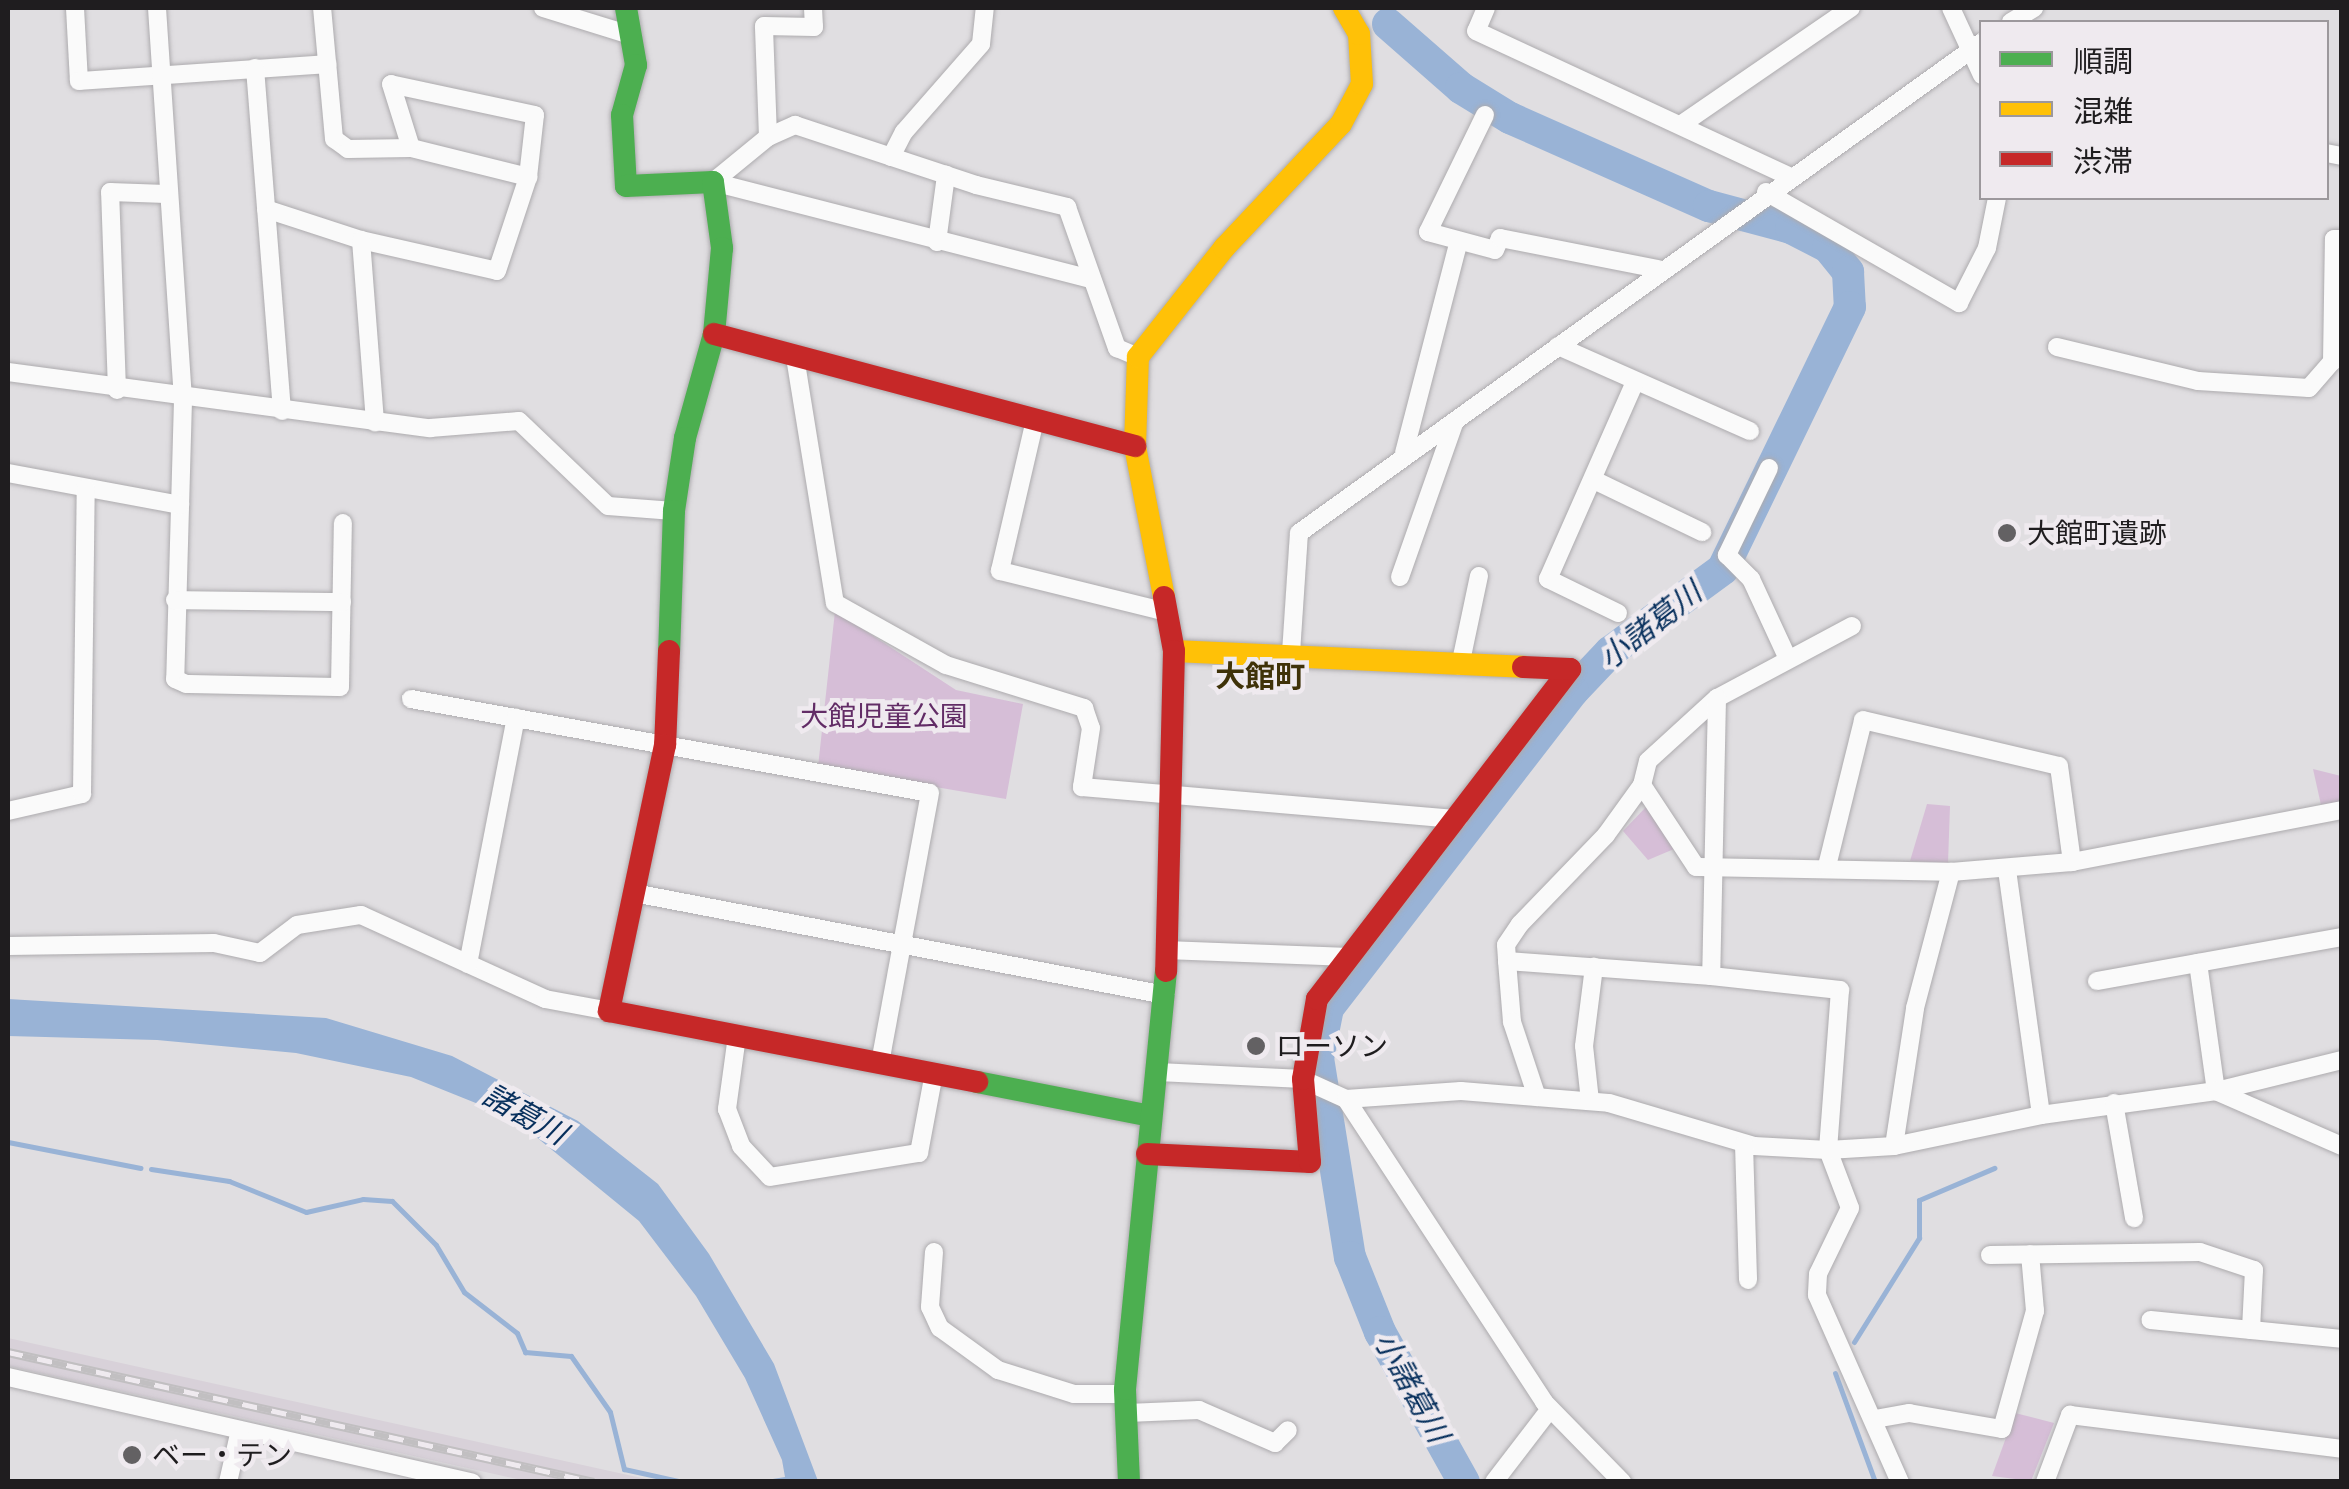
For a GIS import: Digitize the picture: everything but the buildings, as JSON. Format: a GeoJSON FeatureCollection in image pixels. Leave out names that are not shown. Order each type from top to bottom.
{"type":"FeatureCollection","features":[{"type":"Feature","properties":{"kind":"street"},"geometry":{"type":"LineString","coordinates":[[74,8],[79,81],[327,64]]}},
{"type":"Feature","properties":{"kind":"street"},"geometry":{"type":"LineString","coordinates":[[156,8],[183,400],[175,678],[186,684],[340,687],[343,523]]}},
{"type":"Feature","properties":{"kind":"street"},"geometry":{"type":"LineString","coordinates":[[322,8],[334,139],[348,149],[411,148],[528,178]]}},
{"type":"Feature","properties":{"kind":"street"},"geometry":{"type":"LineString","coordinates":[[543,8],[630,34]]}},
{"type":"Feature","properties":{"kind":"street"},"geometry":{"type":"LineString","coordinates":[[626,8],[636,66],[622,115],[626,186],[713,182],[1092,279]]}},
{"type":"Feature","properties":{"kind":"street"},"geometry":{"type":"LineString","coordinates":[[768,137],[764,26],[814,27],[813,8]]}},
{"type":"Feature","properties":{"kind":"street"},"geometry":{"type":"LineString","coordinates":[[892,157],[904,132],[981,44],[985,8]]}},
{"type":"Feature","properties":{"kind":"street"},"geometry":{"type":"LineString","coordinates":[[1129,1482],[1126,1404],[1165,995],[1174,798],[1174,651],[1135,446],[1138,356],[1224,248],[1341,124],[1362,84],[1359,34],[1344,8]]}},
{"type":"Feature","properties":{"kind":"street"},"geometry":{"type":"LineString","coordinates":[[1486,8],[1476,31],[1789,176]]}},
{"type":"Feature","properties":{"kind":"street"},"geometry":{"type":"LineString","coordinates":[[1682,124],[1825,15],[1851,8]]}},
{"type":"Feature","properties":{"kind":"street"},"geometry":{"type":"LineString","coordinates":[[1291,654],[1299,533],[1766,192],[1975,46],[1951,8]]}},
{"type":"Feature","properties":{"kind":"street"},"geometry":{"type":"LineString","coordinates":[[254,68],[282,411]]}},
{"type":"Feature","properties":{"kind":"street"},"geometry":{"type":"LineString","coordinates":[[266,209],[361,240],[496,271],[528,178],[535,115],[390,84],[411,148]]}},
{"type":"Feature","properties":{"kind":"street"},"geometry":{"type":"LineString","coordinates":[[1485,116],[1428,232],[1495,250],[1500,238],[1658,270]]}},
{"type":"Feature","properties":{"kind":"street"},"geometry":{"type":"LineString","coordinates":[[713,182],[768,137],[796,125],[946,175],[1067,208],[1117,348],[1138,356]]}},
{"type":"Feature","properties":{"kind":"street"},"geometry":{"type":"LineString","coordinates":[[936,242],[946,175]]}},
{"type":"Feature","properties":{"kind":"street"},"geometry":{"type":"LineString","coordinates":[[609,1011],[664,746],[674,511],[685,438],[714,334],[722,248],[713,182]]}},
{"type":"Feature","properties":{"kind":"street"},"geometry":{"type":"LineString","coordinates":[[117,390],[110,192],[166,194]]}},
{"type":"Feature","properties":{"kind":"street"},"geometry":{"type":"LineString","coordinates":[[1766,192],[1958,303],[1987,248],[1997,200]]}},
{"type":"Feature","properties":{"kind":"street"},"geometry":{"type":"LineString","coordinates":[[2057,347],[2198,380],[2308,388],[2332,362],[2334,238],[2342,239]]}},
{"type":"Feature","properties":{"kind":"street"},"geometry":{"type":"LineString","coordinates":[[361,240],[375,422]]}},
{"type":"Feature","properties":{"kind":"street"},"geometry":{"type":"LineString","coordinates":[[1404,453],[1458,241]]}},
{"type":"Feature","properties":{"kind":"street"},"geometry":{"type":"LineString","coordinates":[[714,334],[1135,446]]}},
{"type":"Feature","properties":{"kind":"street"},"geometry":{"type":"LineString","coordinates":[[1558,346],[1750,432]]}},
{"type":"Feature","properties":{"kind":"street"},"geometry":{"type":"LineString","coordinates":[[796,357],[835,604],[946,666],[1084,708],[1091,728],[1082,787],[1174,798],[1458,818]]}},
{"type":"Feature","properties":{"kind":"street"},"geometry":{"type":"LineString","coordinates":[[8,372],[183,400],[430,428],[520,421],[608,506],[674,511]]}},
{"type":"Feature","properties":{"kind":"street"},"geometry":{"type":"LineString","coordinates":[[1618,613],[1548,579],[1596,481],[1634,382]]}},
{"type":"Feature","properties":{"kind":"street"},"geometry":{"type":"LineString","coordinates":[[1035,420],[1000,571],[1167,612]]}},
{"type":"Feature","properties":{"kind":"street"},"geometry":{"type":"LineString","coordinates":[[1400,577],[1454,421]]}},
{"type":"Feature","properties":{"kind":"street"},"geometry":{"type":"LineString","coordinates":[[1769,468],[1727,555],[1751,580],[1786,657]]}},
{"type":"Feature","properties":{"kind":"street"},"geometry":{"type":"LineString","coordinates":[[8,473],[180,505]]}},
{"type":"Feature","properties":{"kind":"street"},"geometry":{"type":"LineString","coordinates":[[1596,481],[1702,532]]}},
{"type":"Feature","properties":{"kind":"street"},"geometry":{"type":"LineString","coordinates":[[8,811],[82,794],[86,488]]}},
{"type":"Feature","properties":{"kind":"street"},"geometry":{"type":"LineString","coordinates":[[1460,666],[1479,576]]}},
{"type":"Feature","properties":{"kind":"street"},"geometry":{"type":"LineString","coordinates":[[175,600],[342,602]]}},
{"type":"Feature","properties":{"kind":"street"},"geometry":{"type":"LineString","coordinates":[[1537,1097],[1512,1022],[1506,945],[1520,924],[1606,835],[1642,785],[1648,761],[1717,698],[1786,657],[1852,626]]}},
{"type":"Feature","properties":{"kind":"street"},"geometry":{"type":"LineString","coordinates":[[1147,1154],[1310,1162],[1304,1080],[1317,998],[1570,669],[1174,651]]}},
{"type":"Feature","properties":{"kind":"street"},"geometry":{"type":"LineString","coordinates":[[1711,976],[1709,865],[1717,698]]}},
{"type":"Feature","properties":{"kind":"street"},"geometry":{"type":"LineString","coordinates":[[412,699],[930,793],[880,1062]]}},
{"type":"Feature","properties":{"kind":"street"},"geometry":{"type":"LineString","coordinates":[[468,964],[516,718]]}},
{"type":"Feature","properties":{"kind":"street"},"geometry":{"type":"LineString","coordinates":[[1827,866],[1864,720],[2059,766],[2072,862]]}},
{"type":"Feature","properties":{"kind":"street"},"geometry":{"type":"LineString","coordinates":[[1642,785],[1696,867],[2007,870],[2072,862],[2342,810]]}},
{"type":"Feature","properties":{"kind":"street"},"geometry":{"type":"LineString","coordinates":[[2007,870],[2041,1115]]}},
{"type":"Feature","properties":{"kind":"street"},"geometry":{"type":"LineString","coordinates":[[1894,1146],[1914,1008],[1951,872]]}},
{"type":"Feature","properties":{"kind":"street"},"geometry":{"type":"LineString","coordinates":[[634,894],[1165,995]]}},
{"type":"Feature","properties":{"kind":"street"},"geometry":{"type":"LineString","coordinates":[[8,946],[214,943],[260,953],[297,925],[360,915],[545,998],[1151,1116]]}},
{"type":"Feature","properties":{"kind":"street"},"geometry":{"type":"LineString","coordinates":[[2097,981],[2342,936]]}},
{"type":"Feature","properties":{"kind":"street"},"geometry":{"type":"LineString","coordinates":[[1168,950],[1348,957]]}},
{"type":"Feature","properties":{"kind":"street"},"geometry":{"type":"LineString","coordinates":[[1507,961],[1840,990],[1828,1150],[1850,1208],[1818,1274],[1817,1295],[1900,1482]]}},
{"type":"Feature","properties":{"kind":"street"},"geometry":{"type":"LineString","coordinates":[[2198,962],[2216,1091]]}},
{"type":"Feature","properties":{"kind":"street"},"geometry":{"type":"LineString","coordinates":[[1590,1101],[1584,1046],[1594,967]]}},
{"type":"Feature","properties":{"kind":"street"},"geometry":{"type":"LineString","coordinates":[[737,1036],[726,1109],[741,1146],[770,1178],[919,1154],[934,1072]]}},
{"type":"Feature","properties":{"kind":"street"},"geometry":{"type":"LineString","coordinates":[[1158,1072],[1304,1080],[1345,1099],[1460,1091],[1590,1101],[1744,1144],[1828,1150],[1894,1146],[2041,1115],[2216,1091],[2342,1060]]}},
{"type":"Feature","properties":{"kind":"street"},"geometry":{"type":"LineString","coordinates":[[2216,1091],[2342,1146]]}},
{"type":"Feature","properties":{"kind":"street"},"geometry":{"type":"LineString","coordinates":[[1345,1099],[1550,1409],[1622,1482]]}},
{"type":"Feature","properties":{"kind":"street"},"geometry":{"type":"LineString","coordinates":[[2114,1103],[2134,1218]]}},
{"type":"Feature","properties":{"kind":"street"},"geometry":{"type":"LineString","coordinates":[[1744,1144],[1748,1280]]}},
{"type":"Feature","properties":{"kind":"street"},"geometry":{"type":"LineString","coordinates":[[934,1252],[930,1307],[940,1328],[998,1370],[1074,1394],[1126,1404],[1199,1410],[1275,1442],[1288,1430]]}},
{"type":"Feature","properties":{"kind":"street"},"geometry":{"type":"LineString","coordinates":[[1990,1255],[2200,1252],[2254,1270],[2252,1330]]}},
{"type":"Feature","properties":{"kind":"street"},"geometry":{"type":"LineString","coordinates":[[1875,1420],[1909,1413],[2002,1429],[2035,1311],[2030,1254]]}},
{"type":"Feature","properties":{"kind":"street"},"geometry":{"type":"LineString","coordinates":[[2150,1320],[2342,1339]]}},
{"type":"Feature","properties":{"kind":"street"},"geometry":{"type":"LineString","coordinates":[[8,1378],[472,1482]]}},
{"type":"Feature","properties":{"kind":"street"},"geometry":{"type":"LineString","coordinates":[[1494,1482],[1550,1409]]}},
{"type":"Feature","properties":{"kind":"street"},"geometry":{"type":"LineString","coordinates":[[2045,1482],[2070,1415],[2342,1449]]}},
{"type":"Feature","properties":{"kind":"street"},"geometry":{"type":"LineString","coordinates":[[228,1482],[240,1430]]}},
{"type":"Feature","properties":{"kind":"shaded area"},"geometry":{"type":"Polygon","coordinates":[[[8,1338],[655,1481],[526,1481],[8,1366],[8,1338]]]}},
{"type":"Feature","properties":{"kind":"green space","name":"大館児童公園"},"geometry":{"type":"Polygon","coordinates":[[[835,611],[956,690],[1023,704],[1006,799],[818,767],[835,611]]]}},
{"type":"Feature","properties":{"kind":"green space"},"geometry":{"type":"Polygon","coordinates":[[[2313,769],[2341,776],[2341,803],[2321,805],[2313,769]]]}},
{"type":"Feature","properties":{"kind":"green space"},"geometry":{"type":"Polygon","coordinates":[[[1927,804],[1950,806],[1948,863],[1910,861],[1927,804]]]}},
{"type":"Feature","properties":{"kind":"green space"},"geometry":{"type":"Polygon","coordinates":[[[1647,806],[1674,849],[1648,860],[1623,831],[1647,806]]]}},
{"type":"Feature","properties":{"kind":"green space"},"geometry":{"type":"Polygon","coordinates":[[[2015,1413],[2054,1423],[2031,1481],[1992,1476],[2015,1413]]]}},
{"type":"Feature","properties":{"kind":"water","name":"諸葛川"},"geometry":{"type":"Polygon","coordinates":[[[8,999],[326,1018],[452,1056],[578,1121],[658,1184],[709,1254],[774,1364],[818,1481],[761,1481],[785,1477],[782,1460],[745,1378],[696,1296],[639,1221],[513,1118],[411,1077],[296,1053],[157,1040],[8,1036],[8,999]]]}},
{"type":"Feature","properties":{"kind":"waterway","name":"小諸葛川"},"geometry":{"type":"LineString","coordinates":[[1388,24],[1461,88],[1510,118],[1709,206],[1791,228],[1828,247],[1848,272],[1850,307],[1723,569],[1610,652],[1573,691],[1328,1008],[1318,1058],[1350,1257],[1380,1332],[1464,1482]]}},
{"type":"Feature","properties":{"kind":"waterway"},"geometry":{"type":"LineString","coordinates":[[8,1142],[140,1168]]}},
{"type":"Feature","properties":{"kind":"waterway"},"geometry":{"type":"LineString","coordinates":[[1854,1342],[1919,1238],[1919,1200],[1994,1168]]}},
{"type":"Feature","properties":{"kind":"waterway"},"geometry":{"type":"LineString","coordinates":[[151,1169],[229,1181],[306,1212],[363,1199],[392,1201],[436,1245],[464,1292],[517,1333],[525,1352],[571,1356],[610,1412],[624,1469],[683,1482]]}},
{"type":"Feature","properties":{"kind":"waterway"},"geometry":{"type":"LineString","coordinates":[[1835,1373],[1875,1482]]}},
{"type":"Feature","properties":{"kind":"railway"},"geometry":{"type":"LineString","coordinates":[[8,1352],[594,1482]]}},
{"type":"Feature","properties":{"kind":"traffic: fast"},"geometry":{"type":"LineString","coordinates":[[626,8],[636,65],[622,115],[626,186],[713,182],[722,248],[714,334],[685,438],[674,511],[669,651]]}},
{"type":"Feature","properties":{"kind":"traffic: fast"},"geometry":{"type":"LineString","coordinates":[[1129,1482],[1125,1389],[1166,971]]}},
{"type":"Feature","properties":{"kind":"traffic: fast"},"geometry":{"type":"LineString","coordinates":[[977,1082],[1151,1116]]}},
{"type":"Feature","properties":{"kind":"traffic: slow"},"geometry":{"type":"LineString","coordinates":[[1164,597],[1135,446],[1138,357],[1224,248],[1341,124],[1362,84],[1359,34],[1344,8]]}},
{"type":"Feature","properties":{"kind":"traffic: slow"},"geometry":{"type":"LineString","coordinates":[[1174,651],[1523,667]]}},
{"type":"Feature","properties":{"kind":"traffic: jam"},"geometry":{"type":"LineString","coordinates":[[714,334],[1135,446]]}},
{"type":"Feature","properties":{"kind":"traffic: jam"},"geometry":{"type":"LineString","coordinates":[[1164,597],[1174,651],[1166,971]]}},
{"type":"Feature","properties":{"kind":"traffic: jam"},"geometry":{"type":"LineString","coordinates":[[669,651],[665,745],[609,1011],[977,1082]]}},
{"type":"Feature","properties":{"kind":"traffic: jam"},"geometry":{"type":"LineString","coordinates":[[1147,1154],[1310,1162],[1303,1079],[1317,999],[1570,669],[1523,667]]}},
{"type":"Feature","properties":{"kind":"place","name":"大館町遺跡"},"geometry":{"type":"Point","coordinates":[2007,533]}},
{"type":"Feature","properties":{"kind":"place","name":"ローソン"},"geometry":{"type":"Point","coordinates":[1256,1046]}},
{"type":"Feature","properties":{"kind":"place","name":"ベー・テン"},"geometry":{"type":"Point","coordinates":[132,1455]}},
{"type":"Feature","properties":{"kind":"district","name":"大館町"},"geometry":{"type":"Point","coordinates":[1260,676]}}]}
